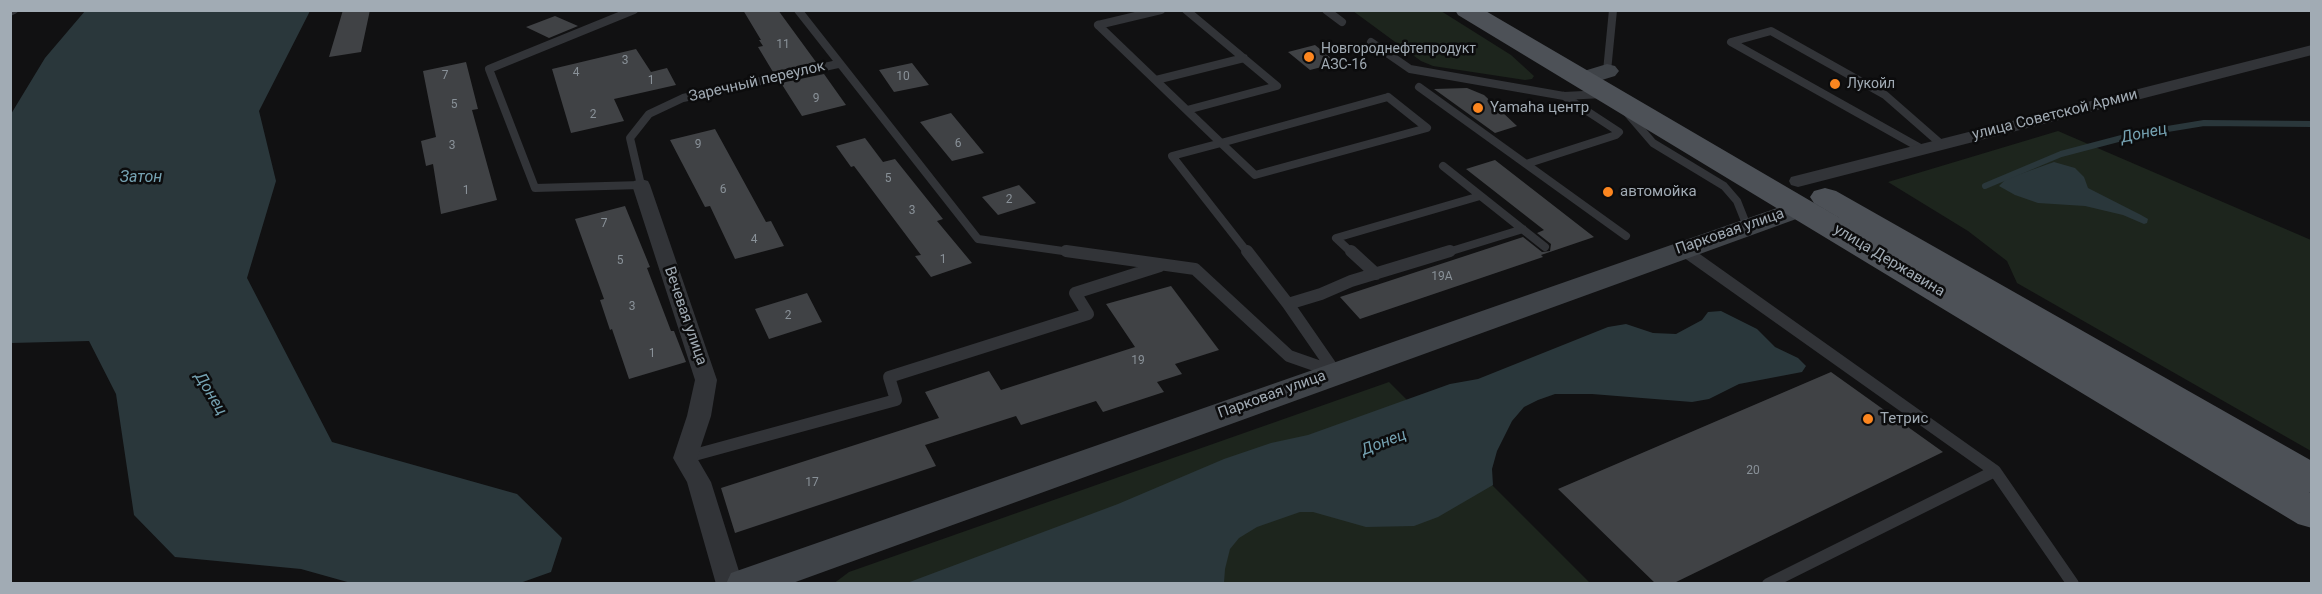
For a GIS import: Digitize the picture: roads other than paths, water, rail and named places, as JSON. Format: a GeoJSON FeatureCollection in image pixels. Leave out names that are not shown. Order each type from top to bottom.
{"type":"FeatureCollection","features":[{"type":"Feature","properties":{"kind":"main road","name":"улица Державина"},"geometry":{"type":"LineString","coordinates":[[1466,10],[1596,88],[1799,194],[2311,479]]}},
{"type":"Feature","properties":{"kind":"main road","name":"улица Державина"},"geometry":{"type":"LineString","coordinates":[[1499,10],[1596,88]]}},
{"type":"Feature","properties":{"kind":"main road","name":"улица Державина"},"geometry":{"type":"LineString","coordinates":[[1799,194],[2312,513]]}},
{"type":"Feature","properties":{"kind":"street","name":"улица Советской Армии"},"geometry":{"type":"LineString","coordinates":[[1799,194],[1922,149],[2312,50]]}},
{"type":"Feature","properties":{"kind":"street","name":"Вечевая улица"},"geometry":{"type":"LineString","coordinates":[[641,185],[706,380],[699,416],[685,458]]}},
{"type":"Feature","properties":{"kind":"street","name":"Парковая улица"},"geometry":{"type":"LineString","coordinates":[[745,584],[1747,226],[1799,194]]}},
{"type":"Feature","properties":{"kind":"street"},"geometry":{"type":"LineString","coordinates":[[685,458],[699,482],[730,584]]}},
{"type":"Feature","properties":{"kind":"lane"},"geometry":{"type":"LineString","coordinates":[[634,10],[489,69],[535,188],[641,185]]}},
{"type":"Feature","properties":{"kind":"lane"},"geometry":{"type":"LineString","coordinates":[[798,10],[838,64],[978,239],[1195,269],[1289,356],[1335,372]]}},
{"type":"Feature","properties":{"kind":"lane"},"geometry":{"type":"LineString","coordinates":[[1161,10],[1098,25],[1221,142],[1256,176],[1427,128],[1388,97],[1221,142],[1172,156],[1288,304],[1335,372]]}},
{"type":"Feature","properties":{"kind":"lane"},"geometry":{"type":"LineString","coordinates":[[1186,10],[1277,86],[1187,110]]}},
{"type":"Feature","properties":{"kind":"lane"},"geometry":{"type":"LineString","coordinates":[[1326,10],[1342,22]]}},
{"type":"Feature","properties":{"kind":"lane"},"geometry":{"type":"LineString","coordinates":[[1526,164],[1616,135],[1618,132],[1596,88],[1613,10]]}},
{"type":"Feature","properties":{"kind":"lane"},"geometry":{"type":"LineString","coordinates":[[1922,149],[1731,42],[1771,31],[1885,95],[1941,144]]}},
{"type":"Feature","properties":{"kind":"lane"},"geometry":{"type":"LineString","coordinates":[[1371,42],[1410,69],[1596,88],[1653,143],[1725,186],[1737,201],[1747,226]]}},
{"type":"Feature","properties":{"kind":"lane"},"geometry":{"type":"LineString","coordinates":[[1156,80],[1244,58]]}},
{"type":"Feature","properties":{"kind":"lane","name":"Заречный переулок"},"geometry":{"type":"LineString","coordinates":[[641,185],[630,138],[649,114],[683,98],[838,64]]}},
{"type":"Feature","properties":{"kind":"lane"},"geometry":{"type":"LineString","coordinates":[[1419,87],[1626,236]]}},
{"type":"Feature","properties":{"kind":"lane"},"geometry":{"type":"LineString","coordinates":[[1443,166],[1545,247]]}},
{"type":"Feature","properties":{"kind":"lane"},"geometry":{"type":"LineString","coordinates":[[1376,274],[1336,238],[1480,196]]}},
{"type":"Feature","properties":{"kind":"lane"},"geometry":{"type":"LineString","coordinates":[[1288,304],[1322,294],[1351,281],[1523,229]]}},
{"type":"Feature","properties":{"kind":"lane"},"geometry":{"type":"LineString","coordinates":[[1682,249],[1995,471],[2073,584]]}},
{"type":"Feature","properties":{"kind":"lane"},"geometry":{"type":"LineString","coordinates":[[685,458],[896,400],[889,377],[1088,314],[1075,293],[1163,265]]}},
{"type":"Feature","properties":{"kind":"lane"},"geometry":{"type":"LineString","coordinates":[[1768,584],[1995,471]]}},
{"type":"Feature","properties":{"kind":"water","name":"Затон"},"geometry":{"type":"Polygon","coordinates":[[[85,11],[310,11],[259,111],[276,181],[247,278],[332,442],[517,494],[562,538],[551,572],[520,583],[351,583],[301,569],[175,557],[134,515],[116,394],[89,341],[11,343],[11,114],[45,58],[85,11]]]}},
{"type":"Feature","properties":{"kind":"water"},"geometry":{"type":"Polygon","coordinates":[[[2054,162],[2075,168],[2084,177],[2088,188],[2148,219],[2147,223],[2085,206],[2038,203],[2015,195],[1999,186],[2006,179],[2054,162]]]}},
{"type":"Feature","properties":{"kind":"water"},"geometry":{"type":"Polygon","coordinates":[[[1721,311],[1757,329],[1775,347],[1798,358],[1806,366],[1802,372],[1739,384],[1709,399],[1692,402],[1592,394],[1555,394],[1538,400],[1524,407],[1512,421],[1497,451],[1492,469],[1493,485],[1438,517],[1414,526],[1366,527],[1313,512],[1300,512],[1257,527],[1239,538],[1230,549],[1224,583],[907,583],[1118,504],[1224,459],[1271,443],[1308,435],[1450,384],[1478,379],[1608,327],[1626,324],[1653,333],[1676,334],[1702,320],[1708,312],[1721,311]]]}},
{"type":"Feature","properties":{"kind":"waterway","name":"Донец"},"geometry":{"type":"LineString","coordinates":[[1985,186],[2061,154],[2137,134],[2204,123],[2312,124]]}},
{"type":"Feature","properties":{"kind":"place","name":"Новгороднефтепродукт АЗС-16"},"geometry":{"type":"Point","coordinates":[1309,57]}},
{"type":"Feature","properties":{"kind":"place","name":"Лукойл"},"geometry":{"type":"Point","coordinates":[1835,84]}},
{"type":"Feature","properties":{"kind":"place","name":"Yamaha центр"},"geometry":{"type":"Point","coordinates":[1478,108]}},
{"type":"Feature","properties":{"kind":"place","name":"автомойка"},"geometry":{"type":"Point","coordinates":[1608,192]}},
{"type":"Feature","properties":{"kind":"place","name":"Тетрис"},"geometry":{"type":"Point","coordinates":[1868,419]}}]}
